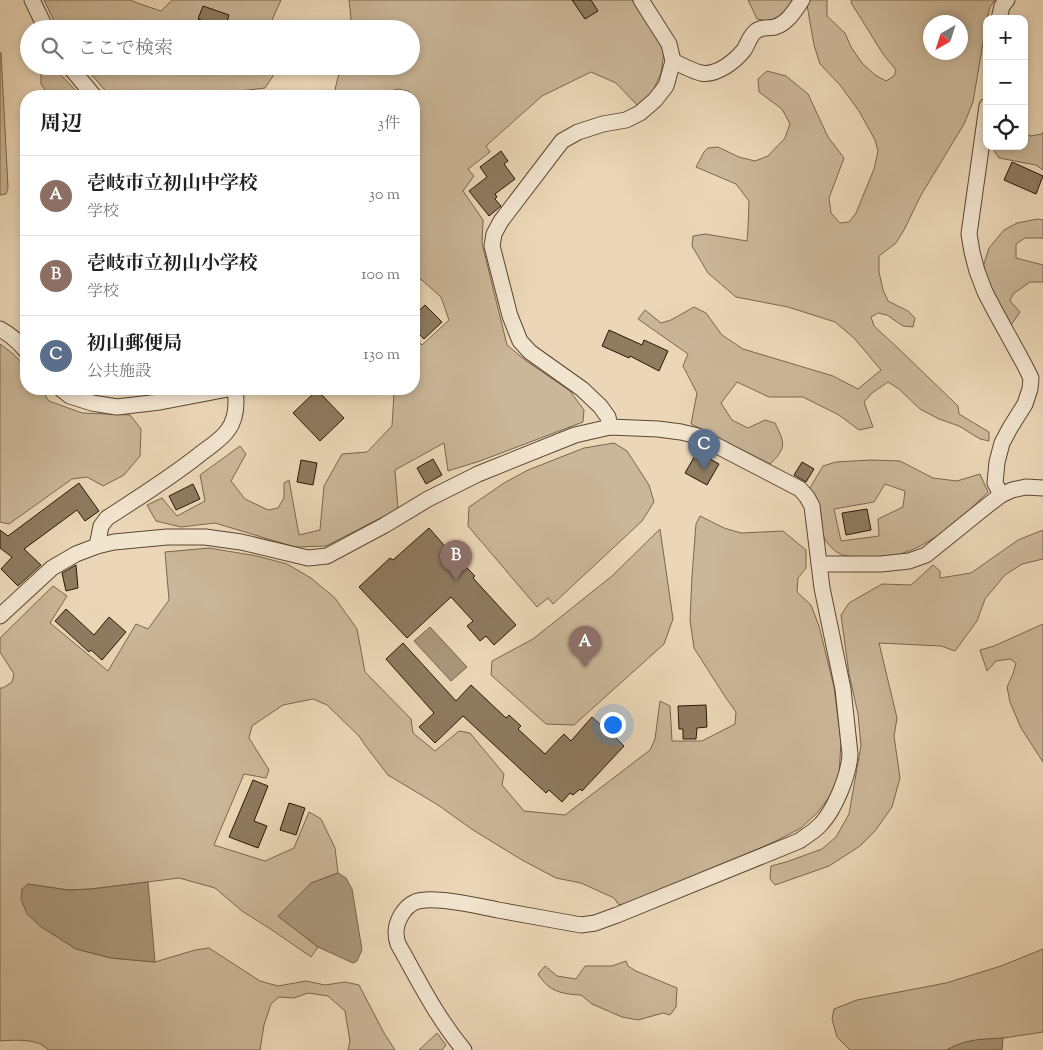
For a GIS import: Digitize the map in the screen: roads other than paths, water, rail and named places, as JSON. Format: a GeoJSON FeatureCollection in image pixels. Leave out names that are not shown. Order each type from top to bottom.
{"type":"FeatureCollection","features":[{"type":"Feature","properties":{"kind":"street"},"geometry":{"type":"LineString","coordinates":[[32,0],[42,20]]}},
{"type":"Feature","properties":{"kind":"street"},"geometry":{"type":"LineString","coordinates":[[610,427],[608,417],[600,406],[582,389],[530,352],[520,342],[510,316],[492,246],[494,234],[506,214],[562,141],[578,132],[603,124],[626,120],[640,113],[655,100],[666,86],[673,61],[669,44],[641,0]]}},
{"type":"Feature","properties":{"kind":"street"},"geometry":{"type":"LineString","coordinates":[[673,61],[702,73],[716,72],[729,65],[740,55],[749,43],[752,34],[758,29],[774,27],[784,22],[802,0]]}},
{"type":"Feature","properties":{"kind":"street"},"geometry":{"type":"LineString","coordinates":[[1000,15],[1002,6],[1007,0]]}},
{"type":"Feature","properties":{"kind":"street"},"geometry":{"type":"LineString","coordinates":[[76,75],[89,90]]}},
{"type":"Feature","properties":{"kind":"street"},"geometry":{"type":"LineString","coordinates":[[983,134],[969,234],[972,252],[985,292],[1031,378],[1030,390],[1025,404],[1002,443],[997,462],[995,483],[1001,495]]}},
{"type":"Feature","properties":{"kind":"street"},"geometry":{"type":"LineString","coordinates":[[0,329],[20,343]]}},
{"type":"Feature","properties":{"kind":"street"},"geometry":{"type":"LineString","coordinates":[[69,395],[92,403],[117,407],[197,395]]}},
{"type":"Feature","properties":{"kind":"street"},"geometry":{"type":"LineString","coordinates":[[97,546],[101,526],[107,518],[182,468],[219,440],[228,429],[234,417],[236,395]]}},
{"type":"Feature","properties":{"kind":"street"},"geometry":{"type":"LineString","coordinates":[[0,616],[52,568],[76,554],[114,542],[167,536],[205,537],[241,542],[308,558],[327,556],[385,525],[428,499],[478,474],[574,435],[610,427],[658,429],[698,436],[800,488],[812,506],[822,588],[842,689],[850,754],[850,764],[828,815],[820,825],[799,841],[596,923],[581,925],[463,903],[441,901],[421,901],[407,907],[398,924],[396,933],[398,944],[437,1014],[464,1050]]}},
{"type":"Feature","properties":{"kind":"street"},"geometry":{"type":"LineString","coordinates":[[820,564],[881,564],[909,561],[926,555],[1001,495],[1026,487],[1043,488]]}},
{"type":"Feature","properties":{"kind":"place","name":"初山郵便局"},"geometry":{"type":"Point","coordinates":[704,470]}},
{"type":"Feature","properties":{"kind":"place","name":"壱岐市立初山小学校"},"geometry":{"type":"Point","coordinates":[456,581]}},
{"type":"Feature","properties":{"kind":"place","name":"壱岐市立初山中学校"},"geometry":{"type":"Point","coordinates":[585,667]}}]}
